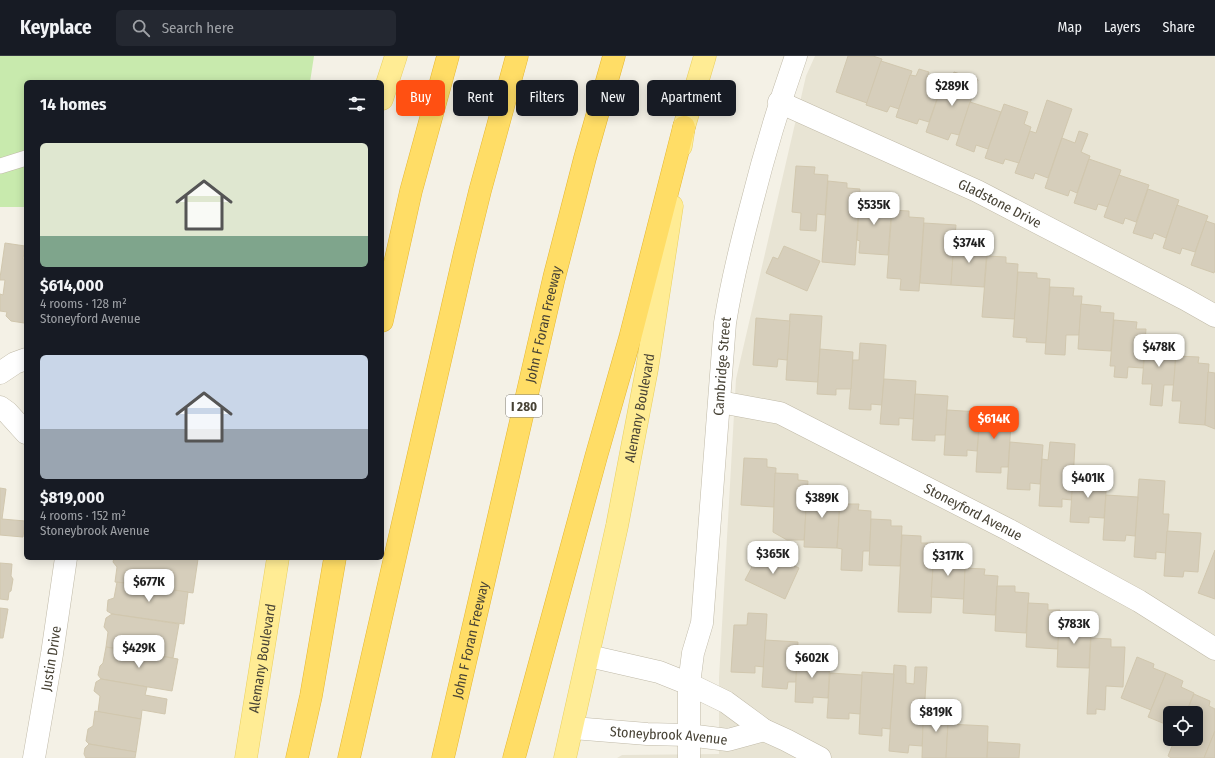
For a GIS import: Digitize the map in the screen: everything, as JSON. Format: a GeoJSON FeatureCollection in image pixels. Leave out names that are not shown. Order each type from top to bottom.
{"type":"FeatureCollection","features":[{"type":"Feature","properties":{"kind":"highway"},"geometry":{"type":"LineString","coordinates":[[384,312],[411,191],[448,56]]}},
{"type":"Feature","properties":{"kind":"highway"},"geometry":{"type":"LineString","coordinates":[[349,758],[465,252],[517,56]]}},
{"type":"Feature","properties":{"kind":"highway","name":"John F Foran Freeway"},"geometry":{"type":"LineString","coordinates":[[443,758],[567,226],[614,56]]}},
{"type":"Feature","properties":{"kind":"highway"},"geometry":{"type":"LineString","coordinates":[[514,758],[596,456],[630,338],[684,127]]}},
{"type":"Feature","properties":{"kind":"highway"},"geometry":{"type":"LineString","coordinates":[[297,758],[311,696],[335,560]]}},
{"type":"Feature","properties":{"kind":"main road"},"geometry":{"type":"LineString","coordinates":[[384,93],[396,56]]}},
{"type":"Feature","properties":{"kind":"main road","name":"Alemany Boulevard"},"geometry":{"type":"LineString","coordinates":[[565,758],[573,728],[617,526],[647,369],[684,127],[705,56]]}},
{"type":"Feature","properties":{"kind":"main road","name":"Alemany Boulevard"},"geometry":{"type":"LineString","coordinates":[[246,758],[278,560]]}},
{"type":"Feature","properties":{"kind":"street","name":"Cambridge Street"},"geometry":{"type":"LineString","coordinates":[[689,758],[689,684],[692,653],[702,623],[725,323],[730,289],[764,154],[796,56]]}},
{"type":"Feature","properties":{"kind":"street","name":"Gladstone Drive"},"geometry":{"type":"LineString","coordinates":[[780,102],[977,191],[1164,287],[1215,316]]}},
{"type":"Feature","properties":{"kind":"street"},"geometry":{"type":"LineString","coordinates":[[0,373],[15,363],[24,360]]}},
{"type":"Feature","properties":{"kind":"street","name":"Stoneyford Avenue"},"geometry":{"type":"LineString","coordinates":[[720,402],[780,413],[1009,530],[1139,601],[1215,650]]}},
{"type":"Feature","properties":{"kind":"street"},"geometry":{"type":"LineString","coordinates":[[0,407],[7,412],[24,431]]}},
{"type":"Feature","properties":{"kind":"street","name":"Justin Drive"},"geometry":{"type":"LineString","coordinates":[[34,758],[52,654],[66,560]]}},
{"type":"Feature","properties":{"kind":"street"},"geometry":{"type":"LineString","coordinates":[[589,656],[659,672],[689,684],[726,702],[764,730],[820,758]]}},
{"type":"Feature","properties":{"kind":"street","name":"Stoneybrook Avenue"},"geometry":{"type":"LineString","coordinates":[[573,728],[647,734],[688,735],[728,740],[764,730]]}},
{"type":"Feature","properties":{"kind":"lane"},"geometry":{"type":"LineString","coordinates":[[0,166],[24,159]]}},
{"type":"Feature","properties":{"kind":"shaded area"},"geometry":{"type":"Polygon","coordinates":[[[815,56],[1215,56],[1215,758],[617,758],[622,755],[719,754],[719,678],[736,379],[806,76],[815,56]]]}},
{"type":"Feature","properties":{"kind":"green space"},"geometry":{"type":"Polygon","coordinates":[[[0,56],[314,56],[310,80],[24,80],[24,207],[0,207],[0,56]]]}},
{"type":"Feature","properties":{"kind":"building"},"geometry":{"type":"Polygon","coordinates":[[[848,56],[873,56],[882,59],[867,103],[836,92],[848,56]]]}},
{"type":"Feature","properties":{"kind":"building"},"geometry":{"type":"Polygon","coordinates":[[[881,61],[912,71],[899,109],[890,106],[887,112],[866,105],[881,61]]]}},
{"type":"Feature","properties":{"kind":"building"},"geometry":{"type":"Polygon","coordinates":[[[919,69],[929,72],[926,80],[942,85],[929,122],[919,119],[917,124],[896,117],[910,75],[916,76],[919,69]]]}},
{"type":"Feature","properties":{"kind":"building"},"geometry":{"type":"Polygon","coordinates":[[[954,72],[978,80],[959,135],[951,133],[948,140],[926,132],[941,88],[948,90],[954,72]]]}},
{"type":"Feature","properties":{"kind":"building"},"geometry":{"type":"Polygon","coordinates":[[[1047,100],[1072,109],[1048,178],[1035,173],[1033,179],[1015,173],[1030,131],[1036,133],[1047,100]]]}},
{"type":"Feature","properties":{"kind":"building"},"geometry":{"type":"Polygon","coordinates":[[[970,102],[1001,112],[988,149],[976,145],[974,152],[956,145],[970,102]]]}},
{"type":"Feature","properties":{"kind":"building"},"geometry":{"type":"Polygon","coordinates":[[[1004,104],[1028,112],[1024,124],[1031,127],[1019,163],[1005,159],[1003,164],[985,158],[1004,104]]]}},
{"type":"Feature","properties":{"kind":"building"},"geometry":{"type":"Polygon","coordinates":[[[1079,131],[1088,134],[1081,152],[1090,156],[1077,193],[1070,190],[1068,196],[1045,188],[1062,138],[1075,143],[1079,131]]]}},
{"type":"Feature","properties":{"kind":"building"},"geometry":{"type":"Polygon","coordinates":[[[1089,159],[1121,170],[1108,207],[1098,204],[1096,210],[1074,203],[1089,159]]]}},
{"type":"Feature","properties":{"kind":"building"},"geometry":{"type":"Polygon","coordinates":[[[796,166],[815,167],[814,174],[828,175],[825,215],[817,214],[816,231],[800,230],[801,213],[792,212],[796,166]]]}},
{"type":"Feature","properties":{"kind":"building"},"geometry":{"type":"Polygon","coordinates":[[[1119,175],[1149,185],[1136,222],[1125,218],[1123,224],[1104,217],[1119,175]]]}},
{"type":"Feature","properties":{"kind":"building"},"geometry":{"type":"Polygon","coordinates":[[[828,181],[847,183],[847,188],[860,189],[855,265],[822,262],[828,181]]]}},
{"type":"Feature","properties":{"kind":"building"},"geometry":{"type":"Polygon","coordinates":[[[1148,189],[1179,200],[1166,238],[1154,233],[1152,239],[1133,233],[1148,189]]]}},
{"type":"Feature","properties":{"kind":"building"},"geometry":{"type":"Polygon","coordinates":[[[860,196],[879,197],[879,203],[892,204],[888,255],[859,253],[860,241],[857,240],[860,196]]]}},
{"type":"Feature","properties":{"kind":"building"},"geometry":{"type":"Polygon","coordinates":[[[1177,205],[1208,216],[1195,252],[1182,248],[1180,254],[1163,248],[1177,205]]]}},
{"type":"Feature","properties":{"kind":"building"},"geometry":{"type":"Polygon","coordinates":[[[892,210],[909,211],[909,217],[924,218],[919,291],[900,290],[901,279],[887,278],[892,210]]]}},
{"type":"Feature","properties":{"kind":"building"},"geometry":{"type":"Polygon","coordinates":[[[1206,221],[1215,224],[1214,273],[1191,265],[1206,221]]]}},
{"type":"Feature","properties":{"kind":"building"},"geometry":{"type":"Polygon","coordinates":[[[924,223],[956,225],[951,285],[920,283],[924,223]]]}},
{"type":"Feature","properties":{"kind":"building"},"geometry":{"type":"Polygon","coordinates":[[[954,240],[979,242],[978,248],[987,248],[984,287],[951,285],[954,240]]]}},
{"type":"Feature","properties":{"kind":"building"},"geometry":{"type":"Polygon","coordinates":[[[5,243],[24,246],[24,323],[11,321],[6,316],[7,312],[0,311],[0,294],[3,295],[5,280],[0,280],[5,243]]]}},
{"type":"Feature","properties":{"kind":"building"},"geometry":{"type":"Polygon","coordinates":[[[784,246],[820,261],[807,291],[766,273],[773,257],[778,259],[784,246]]]}},
{"type":"Feature","properties":{"kind":"building"},"geometry":{"type":"Polygon","coordinates":[[[987,256],[1006,257],[1006,263],[1018,264],[1015,319],[982,317],[987,256]]]}},
{"type":"Feature","properties":{"kind":"building"},"geometry":{"type":"Polygon","coordinates":[[[1018,272],[1037,273],[1037,278],[1050,279],[1046,343],[1026,342],[1027,338],[1013,337],[1018,272]]]}},
{"type":"Feature","properties":{"kind":"building"},"geometry":{"type":"Polygon","coordinates":[[[1050,287],[1074,288],[1073,296],[1082,296],[1079,335],[1066,335],[1065,355],[1045,354],[1050,287]]]}},
{"type":"Feature","properties":{"kind":"building"},"geometry":{"type":"Polygon","coordinates":[[[1081,304],[1101,306],[1100,312],[1114,313],[1111,351],[1078,349],[1081,304]]]}},
{"type":"Feature","properties":{"kind":"building"},"geometry":{"type":"Polygon","coordinates":[[[790,314],[822,316],[818,382],[786,380],[790,314]]]}},
{"type":"Feature","properties":{"kind":"building"},"geometry":{"type":"Polygon","coordinates":[[[756,318],[790,321],[787,360],[778,359],[777,367],[753,365],[756,318]]]}},
{"type":"Feature","properties":{"kind":"building"},"geometry":{"type":"Polygon","coordinates":[[[1114,320],[1137,322],[1136,329],[1146,329],[1143,368],[1128,367],[1127,378],[1114,377],[1115,366],[1110,366],[1114,320]]]}},
{"type":"Feature","properties":{"kind":"building"},"geometry":{"type":"Polygon","coordinates":[[[1146,338],[1164,340],[1164,345],[1176,346],[1174,385],[1164,385],[1162,406],[1150,405],[1152,384],[1142,384],[1146,338]]]}},
{"type":"Feature","properties":{"kind":"building"},"geometry":{"type":"Polygon","coordinates":[[[860,343],[886,345],[882,405],[871,404],[871,410],[849,409],[853,360],[859,360],[860,343]]]}},
{"type":"Feature","properties":{"kind":"building"},"geometry":{"type":"Polygon","coordinates":[[[820,349],[853,352],[851,389],[836,389],[836,395],[817,394],[820,349]]]}},
{"type":"Feature","properties":{"kind":"building"},"geometry":{"type":"Polygon","coordinates":[[[1176,356],[1199,357],[1198,363],[1209,364],[1205,425],[1179,423],[1181,401],[1172,401],[1176,356]]]}},
{"type":"Feature","properties":{"kind":"building"},"geometry":{"type":"Polygon","coordinates":[[[1208,372],[1215,373],[1215,429],[1205,425],[1208,372]]]}},
{"type":"Feature","properties":{"kind":"building"},"geometry":{"type":"Polygon","coordinates":[[[884,379],[916,381],[914,419],[899,418],[899,425],[880,424],[884,379]]]}},
{"type":"Feature","properties":{"kind":"building"},"geometry":{"type":"Polygon","coordinates":[[[915,394],[948,396],[945,435],[935,435],[935,441],[912,440],[915,394]]]}},
{"type":"Feature","properties":{"kind":"building"},"geometry":{"type":"Polygon","coordinates":[[[980,408],[1012,410],[1008,467],[1001,467],[1001,473],[976,472],[980,408]]]}},
{"type":"Feature","properties":{"kind":"building"},"geometry":{"type":"Polygon","coordinates":[[[947,410],[980,412],[977,451],[967,450],[967,456],[944,455],[947,410]]]}},
{"type":"Feature","properties":{"kind":"building"},"geometry":{"type":"Polygon","coordinates":[[[1010,442],[1043,445],[1040,484],[1030,483],[1030,490],[1007,489],[1010,442]]]}},
{"type":"Feature","properties":{"kind":"building"},"geometry":{"type":"Polygon","coordinates":[[[1050,442],[1075,444],[1072,500],[1062,499],[1062,507],[1039,506],[1042,459],[1048,460],[1050,442]]]}},
{"type":"Feature","properties":{"kind":"building"},"geometry":{"type":"Polygon","coordinates":[[[744,458],[767,459],[767,467],[776,468],[774,507],[741,505],[744,458]]]}},
{"type":"Feature","properties":{"kind":"building"},"geometry":{"type":"Polygon","coordinates":[[[775,473],[798,474],[798,480],[808,481],[804,540],[787,540],[773,532],[775,473]]]}},
{"type":"Feature","properties":{"kind":"building"},"geometry":{"type":"Polygon","coordinates":[[[1073,477],[1107,479],[1104,518],[1089,517],[1089,523],[1070,522],[1073,477]]]}},
{"type":"Feature","properties":{"kind":"building"},"geometry":{"type":"Polygon","coordinates":[[[1139,479],[1165,481],[1163,514],[1169,514],[1166,553],[1156,552],[1156,559],[1134,557],[1139,479]]]}},
{"type":"Feature","properties":{"kind":"building"},"geometry":{"type":"Polygon","coordinates":[[[0,488],[6,489],[2,519],[24,521],[24,529],[23,537],[0,535],[0,488]]]}},
{"type":"Feature","properties":{"kind":"building"},"geometry":{"type":"Polygon","coordinates":[[[807,488],[831,489],[830,496],[840,496],[837,548],[804,547],[807,488]]]}},
{"type":"Feature","properties":{"kind":"building"},"geometry":{"type":"Polygon","coordinates":[[[1106,495],[1138,497],[1135,536],[1126,535],[1125,541],[1103,540],[1106,495]]]}},
{"type":"Feature","properties":{"kind":"building"},"geometry":{"type":"Polygon","coordinates":[[[840,504],[859,504],[858,510],[871,511],[870,551],[863,551],[862,571],[841,570],[842,549],[837,548],[840,504]]]}},
{"type":"Feature","properties":{"kind":"building"},"geometry":{"type":"Polygon","coordinates":[[[871,519],[891,520],[891,526],[902,526],[900,566],[869,565],[871,519]]]}},
{"type":"Feature","properties":{"kind":"building"},"geometry":{"type":"Polygon","coordinates":[[[1167,531],[1201,533],[1198,572],[1184,571],[1183,577],[1164,576],[1167,531]]]}},
{"type":"Feature","properties":{"kind":"building"},"geometry":{"type":"Polygon","coordinates":[[[902,535],[921,536],[921,543],[934,543],[931,613],[898,612],[902,535]]]}},
{"type":"Feature","properties":{"kind":"building"},"geometry":{"type":"Polygon","coordinates":[[[1215,550],[1215,599],[1198,593],[1215,550]]]}},
{"type":"Feature","properties":{"kind":"building"},"geometry":{"type":"Polygon","coordinates":[[[765,552],[799,568],[785,599],[745,580],[754,563],[759,565],[765,552]]]}},
{"type":"Feature","properties":{"kind":"building"},"geometry":{"type":"Polygon","coordinates":[[[934,552],[953,553],[952,559],[966,559],[964,599],[931,597],[934,552]]]}},
{"type":"Feature","properties":{"kind":"building"},"geometry":{"type":"Polygon","coordinates":[[[114,560],[198,560],[193,593],[115,582],[117,567],[113,562],[114,560]]]}},
{"type":"Feature","properties":{"kind":"building"},"geometry":{"type":"Polygon","coordinates":[[[0,563],[12,564],[11,576],[13,579],[8,600],[0,599],[0,563]]]}},
{"type":"Feature","properties":{"kind":"building"},"geometry":{"type":"Polygon","coordinates":[[[965,568],[985,569],[984,575],[998,576],[995,615],[963,613],[965,568]]]}},
{"type":"Feature","properties":{"kind":"building"},"geometry":{"type":"Polygon","coordinates":[[[117,582],[188,592],[184,624],[112,614],[107,611],[108,600],[114,598],[117,582]]]}},
{"type":"Feature","properties":{"kind":"building"},"geometry":{"type":"Polygon","coordinates":[[[997,586],[1015,586],[1015,592],[1029,593],[1026,633],[995,631],[997,586]]]}},
{"type":"Feature","properties":{"kind":"building"},"geometry":{"type":"Polygon","coordinates":[[[1028,603],[1048,604],[1048,610],[1060,610],[1058,649],[1026,647],[1028,603]]]}},
{"type":"Feature","properties":{"kind":"building"},"geometry":{"type":"Polygon","coordinates":[[[0,608],[8,609],[3,638],[0,638],[0,608]]]}},
{"type":"Feature","properties":{"kind":"building"},"geometry":{"type":"Polygon","coordinates":[[[748,613],[767,614],[764,667],[755,666],[755,673],[731,672],[734,625],[747,625],[748,613]]]}},
{"type":"Feature","properties":{"kind":"building"},"geometry":{"type":"Polygon","coordinates":[[[112,614],[179,624],[173,658],[106,647],[108,632],[104,627],[106,618],[112,614]]]}},
{"type":"Feature","properties":{"kind":"building"},"geometry":{"type":"Polygon","coordinates":[[[1059,621],[1083,622],[1082,629],[1091,629],[1089,668],[1057,667],[1059,621]]]}},
{"type":"Feature","properties":{"kind":"building"},"geometry":{"type":"Polygon","coordinates":[[[1091,638],[1111,639],[1111,647],[1125,647],[1123,687],[1106,686],[1105,710],[1096,709],[1096,714],[1087,714],[1091,638]]]}},
{"type":"Feature","properties":{"kind":"building"},"geometry":{"type":"Polygon","coordinates":[[[765,640],[798,642],[796,682],[788,682],[787,689],[762,687],[765,640]]]}},
{"type":"Feature","properties":{"kind":"building"},"geometry":{"type":"Polygon","coordinates":[[[106,647],[178,659],[172,691],[101,679],[98,675],[100,666],[103,663],[106,647]]]}},
{"type":"Feature","properties":{"kind":"building"},"geometry":{"type":"Polygon","coordinates":[[[797,656],[830,658],[828,698],[813,697],[813,703],[795,702],[797,656]]]}},
{"type":"Feature","properties":{"kind":"building"},"geometry":{"type":"Polygon","coordinates":[[[1137,657],[1154,664],[1153,668],[1166,673],[1151,710],[1121,698],[1137,657]]]}},
{"type":"Feature","properties":{"kind":"building"},"geometry":{"type":"Polygon","coordinates":[[[894,665],[906,666],[906,683],[914,684],[915,667],[927,667],[922,746],[909,745],[908,753],[889,751],[894,665]]]}},
{"type":"Feature","properties":{"kind":"building"},"geometry":{"type":"Polygon","coordinates":[[[862,672],[894,674],[890,729],[882,728],[882,736],[859,734],[862,672]]]}},
{"type":"Feature","properties":{"kind":"building"},"geometry":{"type":"Polygon","coordinates":[[[830,673],[862,675],[860,714],[849,713],[849,719],[827,718],[830,673]]]}},
{"type":"Feature","properties":{"kind":"building"},"geometry":{"type":"Polygon","coordinates":[[[1166,673],[1183,681],[1181,687],[1194,693],[1189,706],[1163,706],[1163,723],[1148,717],[1166,673]]]}},
{"type":"Feature","properties":{"kind":"building"},"geometry":{"type":"Polygon","coordinates":[[[101,679],[147,687],[145,695],[167,699],[165,714],[142,710],[141,719],[98,712],[100,696],[94,691],[96,682],[101,679]]]}},
{"type":"Feature","properties":{"kind":"building"},"geometry":{"type":"Polygon","coordinates":[[[1194,694],[1210,701],[1209,706],[1215,709],[1215,731],[1204,758],[1171,758],[1168,756],[1172,746],[1203,746],[1203,706],[1189,706],[1194,694]]]}},
{"type":"Feature","properties":{"kind":"building"},"geometry":{"type":"Polygon","coordinates":[[[928,705],[949,706],[946,758],[922,758],[923,723],[927,723],[928,705]]]}},
{"type":"Feature","properties":{"kind":"building"},"geometry":{"type":"Polygon","coordinates":[[[95,711],[141,719],[136,752],[89,744],[86,741],[88,729],[93,726],[95,711]]]}},
{"type":"Feature","properties":{"kind":"building"},"geometry":{"type":"Polygon","coordinates":[[[948,724],[988,726],[987,758],[946,758],[948,724]]]}},
{"type":"Feature","properties":{"kind":"building"},"geometry":{"type":"Polygon","coordinates":[[[1215,731],[1215,758],[1204,758],[1215,731]]]}},
{"type":"Feature","properties":{"kind":"building"},"geometry":{"type":"Polygon","coordinates":[[[988,742],[1020,744],[1019,758],[987,758],[988,742]]]}},
{"type":"Feature","properties":{"kind":"building"},"geometry":{"type":"Polygon","coordinates":[[[89,744],[136,752],[135,758],[86,758],[84,754],[85,748],[89,744]]]}}]}
